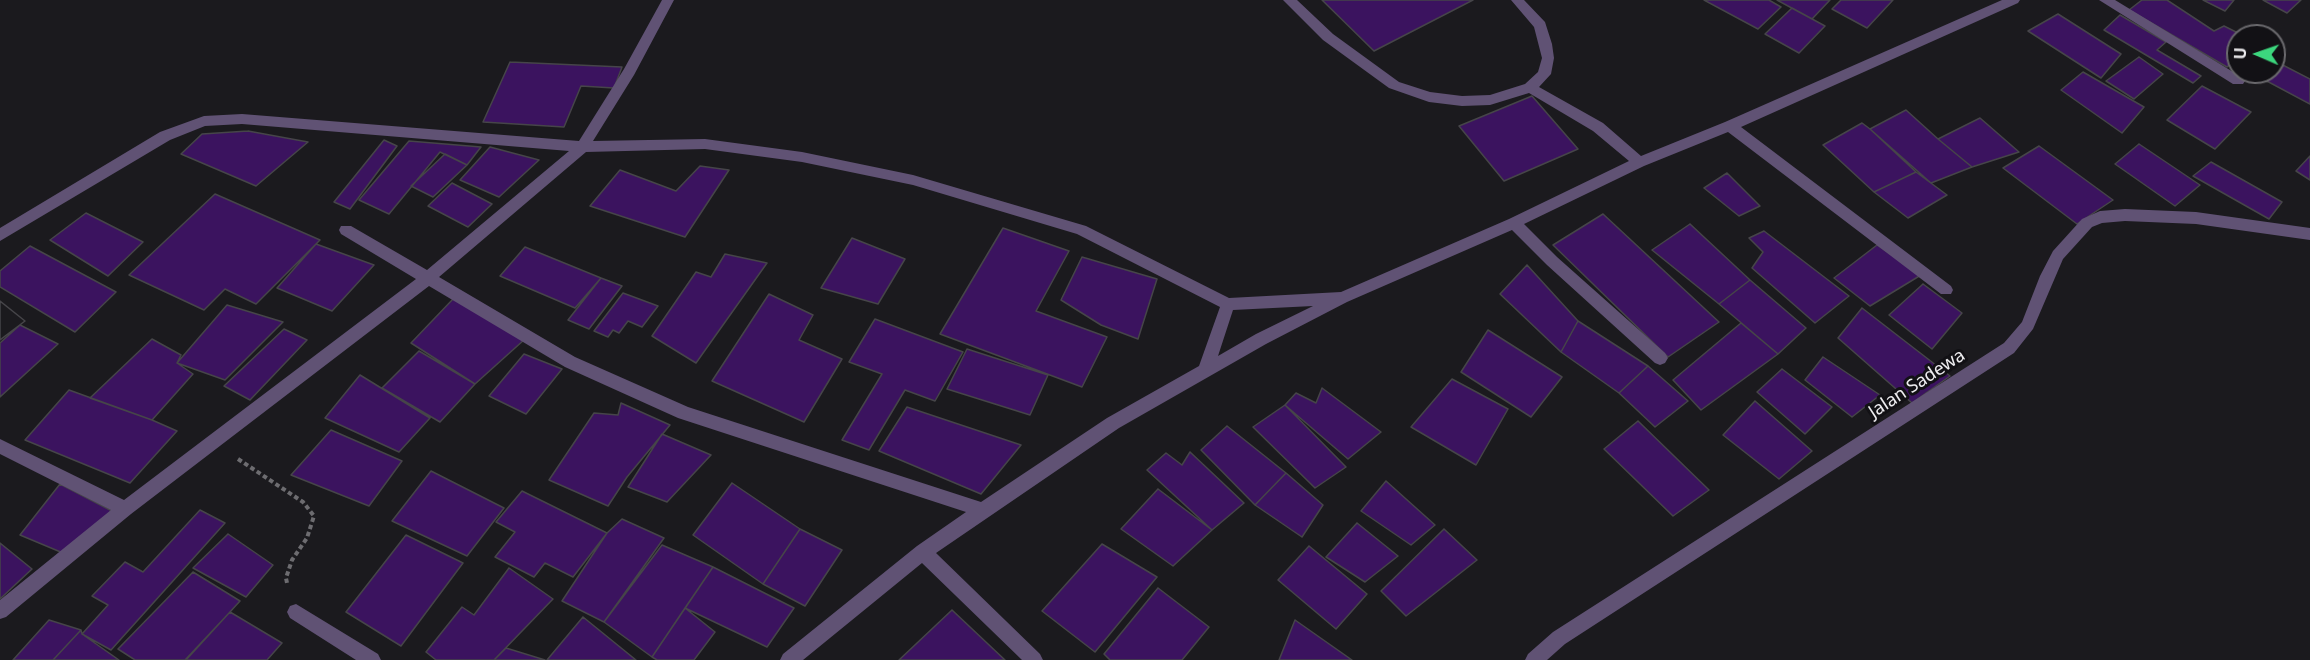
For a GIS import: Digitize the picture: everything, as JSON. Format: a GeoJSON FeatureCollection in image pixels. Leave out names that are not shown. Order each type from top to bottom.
{"type":"FeatureCollection","features":[{"type":"Feature","properties":{"kind":"street"},"geometry":{"type":"LineString","coordinates":[[0,611],[125,509],[427,279],[584,147],[629,72],[668,0]]}},
{"type":"Feature","properties":{"kind":"street"},"geometry":{"type":"LineString","coordinates":[[1289,0],[1328,37],[1394,85],[1430,97],[1461,101],[1490,100],[1530,88],[1544,74],[1548,58],[1540,24],[1517,0]]}},
{"type":"Feature","properties":{"kind":"street"},"geometry":{"type":"LineString","coordinates":[[789,660],[924,552],[983,510],[1113,423],[1206,369],[1342,298],[1514,223],[1639,162],[1730,126],[2014,0]]}},
{"type":"Feature","properties":{"kind":"street"},"geometry":{"type":"LineString","coordinates":[[2105,0],[2226,74]]}},
{"type":"Feature","properties":{"kind":"street"},"geometry":{"type":"LineString","coordinates":[[1530,88],[1598,127],[1639,162]]}},
{"type":"Feature","properties":{"kind":"street"},"geometry":{"type":"LineString","coordinates":[[0,235],[165,136],[186,126],[212,120],[242,119],[584,147],[705,144],[802,157],[913,180],[1081,230],[1228,304],[1342,298]]}},
{"type":"Feature","properties":{"kind":"street"},"geometry":{"type":"LineString","coordinates":[[1730,126],[1946,290]]}},
{"type":"Feature","properties":{"kind":"street","name":"Jalan Sadewa"},"geometry":{"type":"LineString","coordinates":[[1534,660],[1559,638],[2009,348],[2028,325],[2047,276],[2058,255],[2087,223],[2100,217],[2126,215],[2196,218],[2310,234]]}},
{"type":"Feature","properties":{"kind":"street"},"geometry":{"type":"LineString","coordinates":[[1514,223],[1552,261],[1660,358]]}},
{"type":"Feature","properties":{"kind":"street"},"geometry":{"type":"LineString","coordinates":[[346,230],[570,362],[684,413],[983,510]]}},
{"type":"Feature","properties":{"kind":"street"},"geometry":{"type":"LineString","coordinates":[[1206,369],[1228,304]]}},
{"type":"Feature","properties":{"kind":"street"},"geometry":{"type":"LineString","coordinates":[[0,446],[125,509]]}},
{"type":"Feature","properties":{"kind":"street"},"geometry":{"type":"LineString","coordinates":[[924,552],[1034,660]]}},
{"type":"Feature","properties":{"kind":"street"},"geometry":{"type":"LineString","coordinates":[[296,612],[372,660]]}},
{"type":"Feature","properties":{"kind":"path"},"geometry":{"type":"LineString","coordinates":[[213,442],[303,502],[314,516],[307,538],[292,560],[286,578],[296,612]]}},
{"type":"Feature","properties":{"kind":"building"},"geometry":{"type":"Polygon","coordinates":[[[1322,0],[1473,0],[1374,51],[1322,0]]]}},
{"type":"Feature","properties":{"kind":"building"},"geometry":{"type":"Polygon","coordinates":[[[1704,0],[1769,0],[1781,7],[1758,29],[1704,0]]]}},
{"type":"Feature","properties":{"kind":"building"},"geometry":{"type":"Polygon","coordinates":[[[1777,0],[1830,0],[1812,19],[1777,0]]]}},
{"type":"Feature","properties":{"kind":"building"},"geometry":{"type":"Polygon","coordinates":[[[1841,0],[1893,0],[1867,28],[1832,9],[1841,0]]]}},
{"type":"Feature","properties":{"kind":"building"},"geometry":{"type":"Polygon","coordinates":[[[2142,0],[2167,0],[2214,31],[2226,27],[2226,66],[2129,10],[2142,0]]]}},
{"type":"Feature","properties":{"kind":"building"},"geometry":{"type":"Polygon","coordinates":[[[2203,0],[2234,0],[2225,11],[2203,0]]]}},
{"type":"Feature","properties":{"kind":"building"},"geometry":{"type":"Polygon","coordinates":[[[2263,0],[2301,0],[2287,13],[2263,0]]]}},
{"type":"Feature","properties":{"kind":"building"},"geometry":{"type":"Polygon","coordinates":[[[1792,8],[1825,26],[1799,53],[1765,34],[1792,8]]]}},
{"type":"Feature","properties":{"kind":"building"},"geometry":{"type":"Polygon","coordinates":[[[2058,14],[2121,54],[2101,78],[2028,31],[2058,14]]]}},
{"type":"Feature","properties":{"kind":"building"},"geometry":{"type":"Polygon","coordinates":[[[2120,15],[2166,42],[2157,50],[2201,76],[2193,83],[2104,30],[2120,15]]]}},
{"type":"Feature","properties":{"kind":"building"},"geometry":{"type":"Polygon","coordinates":[[[2139,57],[2163,74],[2134,99],[2106,81],[2139,57]]]}},
{"type":"Feature","properties":{"kind":"building"},"geometry":{"type":"Polygon","coordinates":[[[510,62],[622,67],[614,88],[581,86],[564,127],[483,122],[510,62]]]}},
{"type":"Feature","properties":{"kind":"building"},"geometry":{"type":"Polygon","coordinates":[[[2286,67],[2310,79],[2310,104],[2272,84],[2286,84],[2286,67]]]}},
{"type":"Feature","properties":{"kind":"building"},"geometry":{"type":"Polygon","coordinates":[[[2083,72],[2144,107],[2122,133],[2061,90],[2083,72]]]}},
{"type":"Feature","properties":{"kind":"building"},"geometry":{"type":"Polygon","coordinates":[[[2202,86],[2251,112],[2215,149],[2167,120],[2202,86]]]}},
{"type":"Feature","properties":{"kind":"building"},"geometry":{"type":"Polygon","coordinates":[[[1532,96],[1578,149],[1504,181],[1459,126],[1532,96]]]}},
{"type":"Feature","properties":{"kind":"building"},"geometry":{"type":"Polygon","coordinates":[[[1906,110],[1972,167],[1931,183],[1870,129],[1906,110]]]}},
{"type":"Feature","properties":{"kind":"building"},"geometry":{"type":"Polygon","coordinates":[[[1980,118],[2019,152],[1972,167],[1938,139],[1980,118]]]}},
{"type":"Feature","properties":{"kind":"building"},"geometry":{"type":"Polygon","coordinates":[[[1862,123],[1916,172],[1874,192],[1823,145],[1862,123]]]}},
{"type":"Feature","properties":{"kind":"building"},"geometry":{"type":"Polygon","coordinates":[[[248,131],[308,142],[256,186],[181,154],[202,134],[248,131]]]}},
{"type":"Feature","properties":{"kind":"building"},"geometry":{"type":"Polygon","coordinates":[[[384,140],[397,146],[350,209],[334,202],[384,140]]]}},
{"type":"Feature","properties":{"kind":"building"},"geometry":{"type":"Polygon","coordinates":[[[409,141],[481,147],[467,165],[440,152],[389,214],[359,200],[409,141]]]}},
{"type":"Feature","properties":{"kind":"building"},"geometry":{"type":"Polygon","coordinates":[[[2139,144],[2200,185],[2175,206],[2115,164],[2139,144]]]}},
{"type":"Feature","properties":{"kind":"building"},"geometry":{"type":"Polygon","coordinates":[[[2039,146],[2113,200],[2077,224],[2003,168],[2039,146]]]}},
{"type":"Feature","properties":{"kind":"building"},"geometry":{"type":"Polygon","coordinates":[[[490,147],[539,160],[499,197],[460,180],[490,147]]]}},
{"type":"Feature","properties":{"kind":"building"},"geometry":{"type":"Polygon","coordinates":[[[445,154],[467,165],[433,197],[411,186],[445,154]]]}},
{"type":"Feature","properties":{"kind":"building"},"geometry":{"type":"Polygon","coordinates":[[[2310,156],[2310,180],[2296,171],[2310,156]]]}},
{"type":"Feature","properties":{"kind":"building"},"geometry":{"type":"Polygon","coordinates":[[[2211,162],[2282,202],[2269,219],[2193,176],[2211,162]]]}},
{"type":"Feature","properties":{"kind":"building"},"geometry":{"type":"Polygon","coordinates":[[[700,166],[729,170],[685,237],[590,206],[620,170],[676,191],[700,166]]]}},
{"type":"Feature","properties":{"kind":"building"},"geometry":{"type":"Polygon","coordinates":[[[1916,172],[1947,195],[1908,218],[1874,192],[1916,172]]]}},
{"type":"Feature","properties":{"kind":"building"},"geometry":{"type":"Polygon","coordinates":[[[1727,173],[1760,206],[1739,216],[1704,188],[1727,173]]]}},
{"type":"Feature","properties":{"kind":"building"},"geometry":{"type":"Polygon","coordinates":[[[452,183],[492,204],[468,227],[428,206],[452,183]]]}},
{"type":"Feature","properties":{"kind":"building"},"geometry":{"type":"Polygon","coordinates":[[[215,194],[320,240],[256,304],[225,289],[204,310],[129,275],[215,194]]]}},
{"type":"Feature","properties":{"kind":"building"},"geometry":{"type":"Polygon","coordinates":[[[86,213],[143,242],[108,276],[50,240],[86,213]]]}},
{"type":"Feature","properties":{"kind":"building"},"geometry":{"type":"Polygon","coordinates":[[[1603,214],[1719,322],[1668,357],[1553,245],[1603,214]]]}},
{"type":"Feature","properties":{"kind":"building"},"geometry":{"type":"Polygon","coordinates":[[[1690,224],[1750,280],[1719,304],[1652,250],[1690,224]]]}},
{"type":"Feature","properties":{"kind":"building"},"geometry":{"type":"Polygon","coordinates":[[[1003,228],[1069,251],[1036,311],[1107,337],[1082,387],[940,334],[1003,228]]]}},
{"type":"Feature","properties":{"kind":"building"},"geometry":{"type":"Polygon","coordinates":[[[1764,231],[1849,296],[1815,323],[1752,268],[1763,252],[1749,238],[1764,231]]]}},
{"type":"Feature","properties":{"kind":"building"},"geometry":{"type":"Polygon","coordinates":[[[852,238],[905,259],[878,304],[821,288],[852,238]]]}},
{"type":"Feature","properties":{"kind":"building"},"geometry":{"type":"Polygon","coordinates":[[[316,244],[374,265],[332,311],[277,288],[316,244]]]}},
{"type":"Feature","properties":{"kind":"building"},"geometry":{"type":"Polygon","coordinates":[[[1877,245],[1921,275],[1870,306],[1834,278],[1877,245]]]}},
{"type":"Feature","properties":{"kind":"building"},"geometry":{"type":"Polygon","coordinates":[[[30,246],[116,292],[75,332],[0,287],[0,271],[30,246]]]}},
{"type":"Feature","properties":{"kind":"building"},"geometry":{"type":"Polygon","coordinates":[[[525,247],[601,278],[575,308],[500,276],[525,247]]]}},
{"type":"Feature","properties":{"kind":"building"},"geometry":{"type":"Polygon","coordinates":[[[725,254],[767,263],[696,363],[652,336],[696,272],[711,277],[725,254]]]}},
{"type":"Feature","properties":{"kind":"building"},"geometry":{"type":"Polygon","coordinates":[[[1082,257],[1157,279],[1138,339],[1101,325],[1061,300],[1082,257]]]}},
{"type":"Feature","properties":{"kind":"building"},"geometry":{"type":"Polygon","coordinates":[[[1527,265],[1578,321],[1561,352],[1500,294],[1527,265]]]}},
{"type":"Feature","properties":{"kind":"building"},"geometry":{"type":"Polygon","coordinates":[[[601,278],[622,286],[589,329],[568,320],[601,278]]]}},
{"type":"Feature","properties":{"kind":"building"},"geometry":{"type":"Polygon","coordinates":[[[1750,280],[1806,328],[1778,354],[1719,304],[1750,280]]]}},
{"type":"Feature","properties":{"kind":"building"},"geometry":{"type":"Polygon","coordinates":[[[1923,284],[1962,313],[1932,349],[1889,315],[1923,284]]]}},
{"type":"Feature","properties":{"kind":"building"},"geometry":{"type":"Polygon","coordinates":[[[623,293],[658,306],[642,327],[628,321],[619,333],[613,330],[608,337],[594,331],[623,293]]]}},
{"type":"Feature","properties":{"kind":"building"},"geometry":{"type":"Polygon","coordinates":[[[769,294],[813,315],[799,340],[842,359],[804,422],[712,381],[769,294]]]}},
{"type":"Feature","properties":{"kind":"building"},"geometry":{"type":"Polygon","coordinates":[[[454,298],[525,339],[475,384],[411,343],[454,298]]]}},
{"type":"Feature","properties":{"kind":"building"},"geometry":{"type":"Polygon","coordinates":[[[0,301],[25,321],[0,340],[0,301]]]}},
{"type":"Feature","properties":{"kind":"building"},"geometry":{"type":"Polygon","coordinates":[[[0,301],[25,321],[0,340],[0,301]]]}},
{"type":"Feature","properties":{"kind":"building"},"geometry":{"type":"Polygon","coordinates":[[[227,305],[283,322],[225,380],[177,363],[227,305]]]}},
{"type":"Feature","properties":{"kind":"building"},"geometry":{"type":"Polygon","coordinates":[[[1862,308],[1950,376],[1912,403],[1838,338],[1862,308]]]}},
{"type":"Feature","properties":{"kind":"building"},"geometry":{"type":"Polygon","coordinates":[[[875,319],[963,352],[935,401],[905,390],[869,450],[842,440],[882,374],[849,362],[875,319]]]}},
{"type":"Feature","properties":{"kind":"building"},"geometry":{"type":"Polygon","coordinates":[[[1578,321],[1648,366],[1619,393],[1561,352],[1578,321]]]}},
{"type":"Feature","properties":{"kind":"building"},"geometry":{"type":"Polygon","coordinates":[[[1741,323],[1778,354],[1701,410],[1673,380],[1741,323]]]}},
{"type":"Feature","properties":{"kind":"building"},"geometry":{"type":"Polygon","coordinates":[[[20,325],[58,344],[0,397],[0,343],[20,325]]]}},
{"type":"Feature","properties":{"kind":"building"},"geometry":{"type":"Polygon","coordinates":[[[284,329],[307,340],[250,400],[224,386],[284,329]]]}},
{"type":"Feature","properties":{"kind":"building"},"geometry":{"type":"Polygon","coordinates":[[[1488,330],[1562,377],[1531,417],[1461,372],[1488,330]]]}},
{"type":"Feature","properties":{"kind":"building"},"geometry":{"type":"Polygon","coordinates":[[[152,339],[181,355],[177,363],[193,374],[152,420],[90,398],[152,339]]]}},
{"type":"Feature","properties":{"kind":"building"},"geometry":{"type":"Polygon","coordinates":[[[967,349],[1048,375],[1030,415],[947,389],[967,349]]]}},
{"type":"Feature","properties":{"kind":"building"},"geometry":{"type":"Polygon","coordinates":[[[419,351],[475,384],[440,422],[382,388],[419,351]]]}},
{"type":"Feature","properties":{"kind":"building"},"geometry":{"type":"Polygon","coordinates":[[[524,354],[562,369],[526,414],[489,396],[524,354]]]}},
{"type":"Feature","properties":{"kind":"building"},"geometry":{"type":"Polygon","coordinates":[[[1823,357],[1880,395],[1852,417],[1805,380],[1823,357]]]}},
{"type":"Feature","properties":{"kind":"building"},"geometry":{"type":"Polygon","coordinates":[[[1648,366],[1688,401],[1655,427],[1619,393],[1648,366]]]}},
{"type":"Feature","properties":{"kind":"building"},"geometry":{"type":"Polygon","coordinates":[[[1782,369],[1832,407],[1805,434],[1757,392],[1782,369]]]}},
{"type":"Feature","properties":{"kind":"building"},"geometry":{"type":"Polygon","coordinates":[[[360,375],[430,418],[399,452],[325,418],[360,375]]]}},
{"type":"Feature","properties":{"kind":"building"},"geometry":{"type":"Polygon","coordinates":[[[1452,379],[1508,409],[1476,465],[1411,427],[1452,379]]]}},
{"type":"Feature","properties":{"kind":"building"},"geometry":{"type":"Polygon","coordinates":[[[1322,388],[1381,432],[1348,459],[1285,405],[1296,393],[1316,403],[1322,388]]]}},
{"type":"Feature","properties":{"kind":"building"},"geometry":{"type":"Polygon","coordinates":[[[69,390],[177,431],[130,483],[25,440],[69,390]]]}},
{"type":"Feature","properties":{"kind":"building"},"geometry":{"type":"Polygon","coordinates":[[[1755,401],[1812,451],[1779,479],[1723,435],[1755,401]]]}},
{"type":"Feature","properties":{"kind":"building"},"geometry":{"type":"Polygon","coordinates":[[[621,403],[670,425],[627,477],[608,506],[549,480],[594,413],[618,415],[621,403]]]}},
{"type":"Feature","properties":{"kind":"building"},"geometry":{"type":"Polygon","coordinates":[[[1285,405],[1346,467],[1315,488],[1253,427],[1285,405]]]}},
{"type":"Feature","properties":{"kind":"building"},"geometry":{"type":"Polygon","coordinates":[[[907,407],[1021,445],[981,494],[879,451],[907,407]]]}},
{"type":"Feature","properties":{"kind":"building"},"geometry":{"type":"Polygon","coordinates":[[[1638,421],[1709,490],[1673,516],[1604,449],[1638,421]]]}},
{"type":"Feature","properties":{"kind":"building"},"geometry":{"type":"Polygon","coordinates":[[[1227,426],[1286,473],[1255,505],[1201,450],[1227,426]]]}},
{"type":"Feature","properties":{"kind":"building"},"geometry":{"type":"Polygon","coordinates":[[[331,430],[402,461],[369,506],[291,475],[331,430]]]}},
{"type":"Feature","properties":{"kind":"building"},"geometry":{"type":"Polygon","coordinates":[[[662,434],[711,455],[667,502],[628,487],[662,434]]]}},
{"type":"Feature","properties":{"kind":"building"},"geometry":{"type":"Polygon","coordinates":[[[1190,452],[1244,503],[1212,530],[1147,470],[1166,453],[1182,465],[1190,452]]]}},
{"type":"Feature","properties":{"kind":"building"},"geometry":{"type":"Polygon","coordinates":[[[431,471],[504,508],[467,556],[392,521],[431,471]]]}},
{"type":"Feature","properties":{"kind":"building"},"geometry":{"type":"Polygon","coordinates":[[[1286,473],[1323,505],[1302,537],[1255,505],[1286,473]]]}},
{"type":"Feature","properties":{"kind":"building"},"geometry":{"type":"Polygon","coordinates":[[[1386,481],[1435,525],[1411,545],[1361,511],[1386,481]]]}},
{"type":"Feature","properties":{"kind":"building"},"geometry":{"type":"Polygon","coordinates":[[[732,483],[800,529],[763,584],[693,535],[732,483]]]}},
{"type":"Feature","properties":{"kind":"building"},"geometry":{"type":"Polygon","coordinates":[[[60,484],[114,512],[63,553],[20,535],[60,484]]]}},
{"type":"Feature","properties":{"kind":"building"},"geometry":{"type":"Polygon","coordinates":[[[1158,489],[1212,530],[1173,566],[1121,529],[1158,489]]]}},
{"type":"Feature","properties":{"kind":"building"},"geometry":{"type":"Polygon","coordinates":[[[522,491],[607,533],[573,577],[545,563],[534,577],[495,557],[515,532],[496,522],[522,491]]]}},
{"type":"Feature","properties":{"kind":"building"},"geometry":{"type":"Polygon","coordinates":[[[200,510],[225,523],[111,650],[82,634],[108,605],[92,596],[125,562],[143,572],[200,510]]]}},
{"type":"Feature","properties":{"kind":"building"},"geometry":{"type":"Polygon","coordinates":[[[622,519],[664,538],[604,622],[562,601],[607,533],[622,519]]]}},
{"type":"Feature","properties":{"kind":"building"},"geometry":{"type":"Polygon","coordinates":[[[1357,523],[1398,556],[1365,582],[1326,557],[1357,523]]]}},
{"type":"Feature","properties":{"kind":"building"},"geometry":{"type":"Polygon","coordinates":[[[800,529],[842,550],[805,606],[763,584],[800,529]]]}},
{"type":"Feature","properties":{"kind":"building"},"geometry":{"type":"Polygon","coordinates":[[[1444,529],[1477,560],[1406,616],[1381,591],[1444,529]]]}},
{"type":"Feature","properties":{"kind":"building"},"geometry":{"type":"Polygon","coordinates":[[[228,534],[273,565],[246,597],[193,568],[228,534]]]}},
{"type":"Feature","properties":{"kind":"building"},"geometry":{"type":"Polygon","coordinates":[[[406,535],[463,563],[401,646],[346,612],[406,535]]]}},
{"type":"Feature","properties":{"kind":"building"},"geometry":{"type":"Polygon","coordinates":[[[0,543],[32,569],[0,599],[0,543]]]}},
{"type":"Feature","properties":{"kind":"building"},"geometry":{"type":"Polygon","coordinates":[[[1102,544],[1157,577],[1095,652],[1042,611],[1102,544]]]}},
{"type":"Feature","properties":{"kind":"building"},"geometry":{"type":"Polygon","coordinates":[[[662,545],[713,567],[652,657],[604,622],[662,545]]]}},
{"type":"Feature","properties":{"kind":"building"},"geometry":{"type":"Polygon","coordinates":[[[1309,546],[1367,594],[1336,629],[1278,580],[1309,546]]]}},
{"type":"Feature","properties":{"kind":"building"},"geometry":{"type":"Polygon","coordinates":[[[713,567],[794,608],[767,647],[685,608],[713,567]]]}},
{"type":"Feature","properties":{"kind":"building"},"geometry":{"type":"Polygon","coordinates":[[[509,568],[553,599],[494,660],[436,660],[426,652],[462,607],[474,615],[509,568]]]}},
{"type":"Feature","properties":{"kind":"building"},"geometry":{"type":"Polygon","coordinates":[[[193,572],[240,601],[186,660],[135,660],[118,649],[193,572]]]}},
{"type":"Feature","properties":{"kind":"building"},"geometry":{"type":"Polygon","coordinates":[[[1158,588],[1209,627],[1182,660],[1110,660],[1104,654],[1158,588]]]}},
{"type":"Feature","properties":{"kind":"building"},"geometry":{"type":"Polygon","coordinates":[[[685,608],[715,632],[694,660],[657,660],[652,657],[685,608]]]}},
{"type":"Feature","properties":{"kind":"building"},"geometry":{"type":"Polygon","coordinates":[[[952,610],[1005,660],[899,660],[952,610]]]}},
{"type":"Feature","properties":{"kind":"building"},"geometry":{"type":"Polygon","coordinates":[[[230,612],[282,643],[267,660],[185,660],[230,612]]]}},
{"type":"Feature","properties":{"kind":"building"},"geometry":{"type":"Polygon","coordinates":[[[583,617],[636,660],[547,660],[583,617]]]}},
{"type":"Feature","properties":{"kind":"building"},"geometry":{"type":"Polygon","coordinates":[[[49,620],[81,630],[53,660],[13,660],[49,620]]]}},
{"type":"Feature","properties":{"kind":"building"},"geometry":{"type":"Polygon","coordinates":[[[1295,620],[1352,660],[1279,660],[1295,620]]]}},
{"type":"Feature","properties":{"kind":"building"},"geometry":{"type":"Polygon","coordinates":[[[81,630],[82,634],[119,660],[53,660],[81,630]]]}},
{"type":"Feature","properties":{"kind":"building"},"geometry":{"type":"Polygon","coordinates":[[[506,648],[545,660],[494,660],[506,648]]]}}]}
